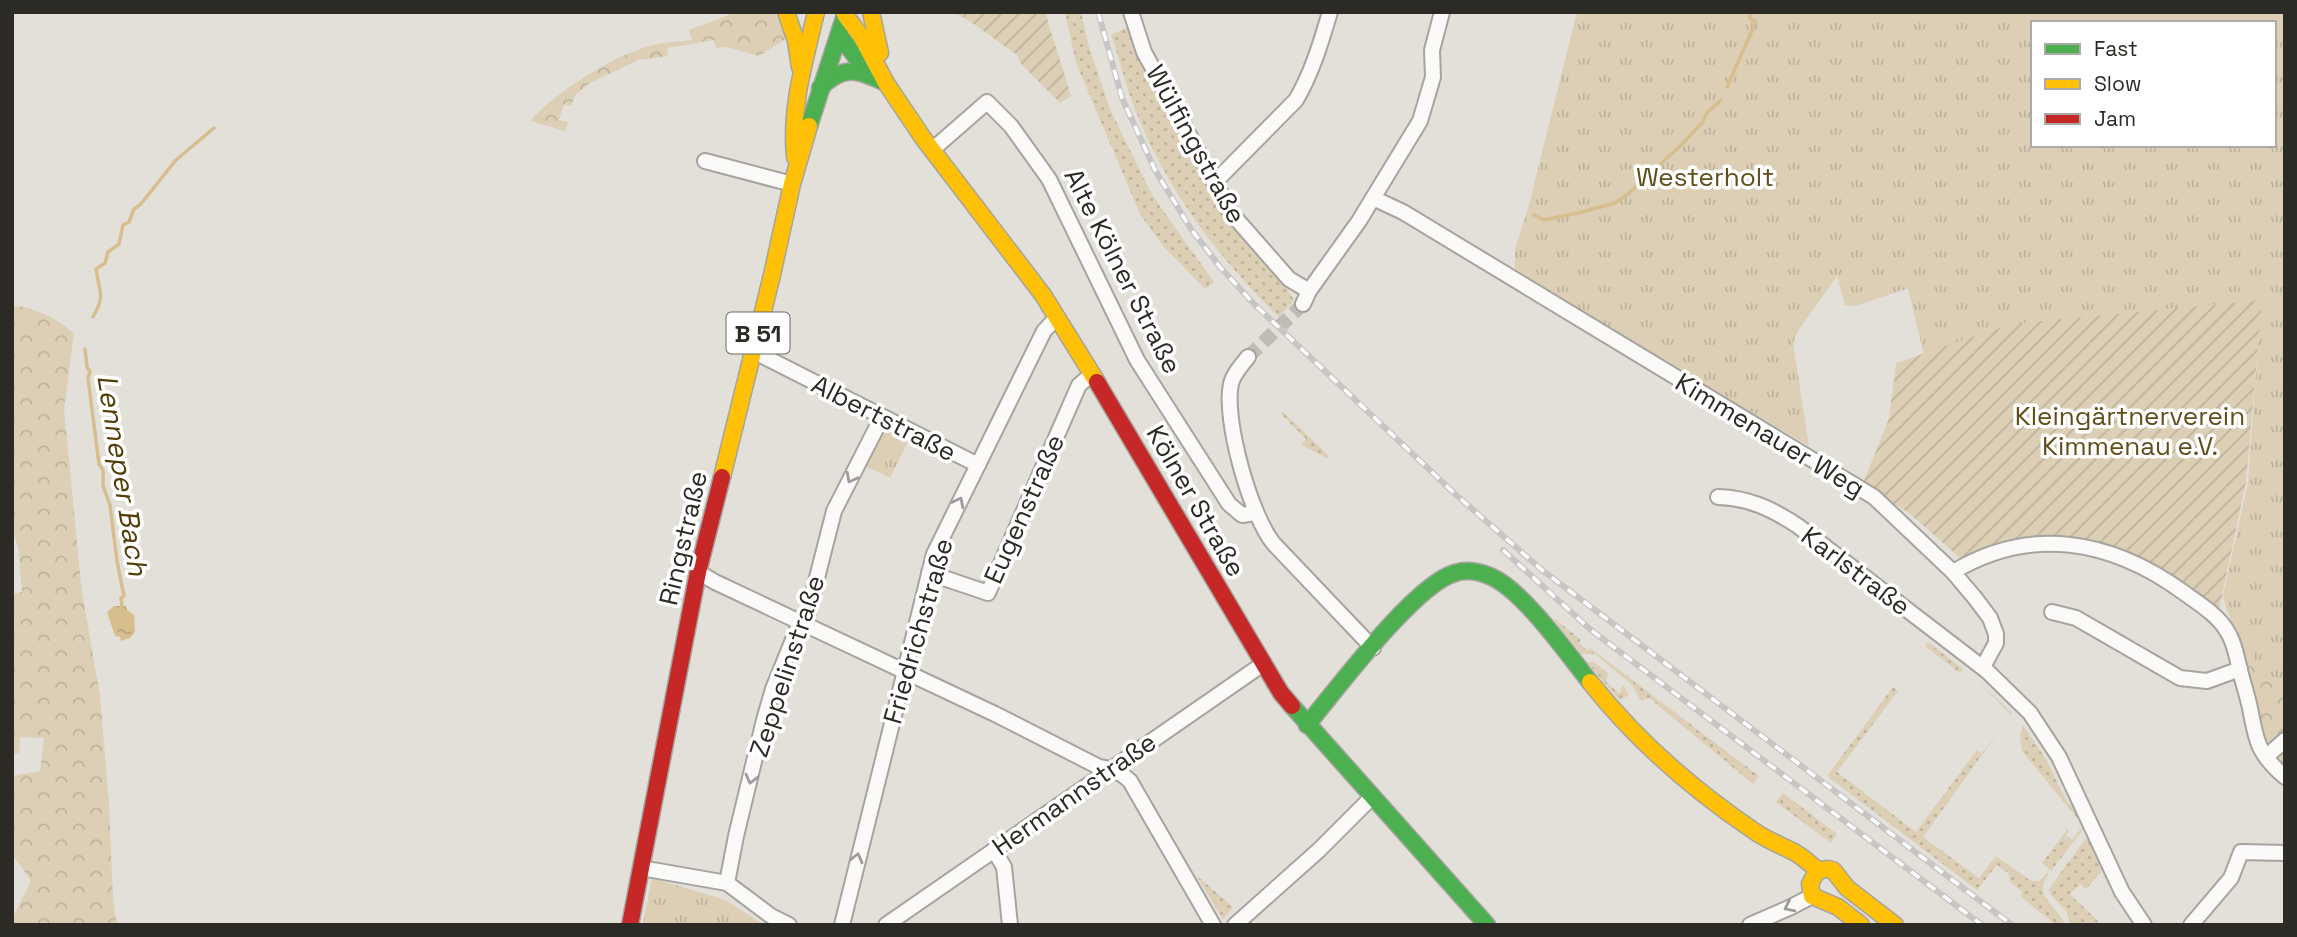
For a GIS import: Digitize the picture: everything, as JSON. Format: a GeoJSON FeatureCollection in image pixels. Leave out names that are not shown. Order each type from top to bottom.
{"type":"FeatureCollection","features":[{"type":"Feature","properties":{"kind":"street"},"geometry":{"type":"LineString","coordinates":[[786,12],[796,41],[801,77]]}},
{"type":"Feature","properties":{"kind":"street","name":"Ringstraße"},"geometry":{"type":"LineString","coordinates":[[797,165],[792,141],[801,77],[818,12]]}},
{"type":"Feature","properties":{"kind":"street","name":"Kölner Straße"},"geometry":{"type":"LineString","coordinates":[[818,12],[856,57],[886,83]]}},
{"type":"Feature","properties":{"kind":"street"},"geometry":{"type":"LineString","coordinates":[[871,12],[886,83]]}},
{"type":"Feature","properties":{"kind":"street","name":"Wülfingstraße"},"geometry":{"type":"LineString","coordinates":[[1131,12],[1144,52],[1232,214],[1306,298],[1373,198]]}},
{"type":"Feature","properties":{"kind":"street"},"geometry":{"type":"LineString","coordinates":[[1214,183],[1296,100],[1317,53],[1330,12]]}},
{"type":"Feature","properties":{"kind":"street"},"geometry":{"type":"LineString","coordinates":[[1373,198],[1420,121],[1433,77],[1432,50],[1442,12]]}},
{"type":"Feature","properties":{"kind":"street","name":"Ringstraße"},"geometry":{"type":"LineString","coordinates":[[630,925],[698,572],[754,351],[792,184],[845,13]]}},
{"type":"Feature","properties":{"kind":"street","name":"Kölner Straße"},"geometry":{"type":"LineString","coordinates":[[845,13],[861,36],[886,83],[932,150],[1016,258],[1057,317],[1281,693],[1487,925]]}},
{"type":"Feature","properties":{"kind":"street"},"geometry":{"type":"LineString","coordinates":[[820,88],[833,75],[849,70],[859,71],[886,83]]}},
{"type":"Feature","properties":{"kind":"street","name":"Alte Kölner Straße"},"geometry":{"type":"LineString","coordinates":[[932,150],[987,102],[1011,126],[1048,179],[1137,360],[1229,504],[1242,515],[1255,513]]}},
{"type":"Feature","properties":{"kind":"street"},"geometry":{"type":"LineString","coordinates":[[705,161],[792,184]]}},
{"type":"Feature","properties":{"kind":"street","name":"Kimmenauer Weg"},"geometry":{"type":"LineString","coordinates":[[1373,198],[1403,212],[1858,486],[1953,572]]}},
{"type":"Feature","properties":{"kind":"street","name":"Friedrichstraße"},"geometry":{"type":"LineString","coordinates":[[842,925],[929,573],[942,537],[1044,331],[1057,317]]}},
{"type":"Feature","properties":{"kind":"street","name":"Albertstraße"},"geometry":{"type":"LineString","coordinates":[[754,351],[978,465]]}},
{"type":"Feature","properties":{"kind":"street"},"geometry":{"type":"LineString","coordinates":[[1248,357],[1233,377],[1230,413],[1255,513],[1265,534],[1373,648]]}},
{"type":"Feature","properties":{"kind":"street","name":"Eugenstraße"},"geometry":{"type":"LineString","coordinates":[[929,573],[988,593],[1079,384],[1092,374]]}},
{"type":"Feature","properties":{"kind":"street","name":"Zeppelinstraße"},"geometry":{"type":"LineString","coordinates":[[727,883],[773,689],[797,630],[805,625],[834,512],[882,417]]}},
{"type":"Feature","properties":{"kind":"street","name":"Karlstraße"},"geometry":{"type":"LineString","coordinates":[[1718,497],[1747,500],[1780,514],[1983,667],[2018,699],[2046,735],[2068,775],[2122,892],[2144,925]]}},
{"type":"Feature","properties":{"kind":"street"},"geometry":{"type":"LineString","coordinates":[[1983,667],[1995,646],[1996,634],[1990,618],[1953,572],[1994,552],[2034,543],[2067,544],[2121,558],[2179,589],[2219,620],[2230,636],[2254,735],[2266,757],[2285,777]]}},
{"type":"Feature","properties":{"kind":"street"},"geometry":{"type":"LineString","coordinates":[[698,572],[1099,767],[1113,769],[1130,781],[1213,925]]}},
{"type":"Feature","properties":{"kind":"street"},"geometry":{"type":"LineString","coordinates":[[1307,724],[1402,614],[1440,580],[1455,572],[1482,573],[1502,583],[1542,623],[1594,689],[1631,729],[1712,799],[1776,845],[1786,858],[1814,874]]}},
{"type":"Feature","properties":{"kind":"street"},"geometry":{"type":"LineString","coordinates":[[2052,612],[2076,618],[2180,678],[2207,681],[2240,669]]}},
{"type":"Feature","properties":{"kind":"street","name":"Hermannstraße"},"geometry":{"type":"LineString","coordinates":[[886,925],[1263,664]]}},
{"type":"Feature","properties":{"kind":"street"},"geometry":{"type":"LineString","coordinates":[[2266,757],[2285,740]]}},
{"type":"Feature","properties":{"kind":"street"},"geometry":{"type":"LineString","coordinates":[[1235,925],[1319,850],[1372,797]]}},
{"type":"Feature","properties":{"kind":"street"},"geometry":{"type":"LineString","coordinates":[[994,850],[1004,867],[1010,925]]}},
{"type":"Feature","properties":{"kind":"street"},"geometry":{"type":"LineString","coordinates":[[2191,925],[2231,878],[2241,852],[2285,853]]}},
{"type":"Feature","properties":{"kind":"street"},"geometry":{"type":"LineString","coordinates":[[641,868],[727,883],[771,916],[789,925]]}},
{"type":"Feature","properties":{"kind":"street"},"geometry":{"type":"LineString","coordinates":[[1861,925],[1838,907],[1812,896],[1809,887],[1814,874],[1827,868],[1833,870],[1847,888],[1895,925]]}},
{"type":"Feature","properties":{"kind":"street"},"geometry":{"type":"LineString","coordinates":[[1750,925],[1767,921],[1812,896]]}},
{"type":"Feature","properties":{"kind":"green space"},"geometry":{"type":"Polygon","coordinates":[[[736,12],[775,12],[786,39],[759,56],[726,47],[716,48],[714,40],[667,48],[668,56],[639,60],[590,83],[575,95],[571,106],[564,104],[559,120],[568,122],[565,131],[530,121],[554,98],[601,67],[649,46],[692,40],[689,30],[736,12]]]}},
{"type":"Feature","properties":{"kind":"green space"},"geometry":{"type":"Polygon","coordinates":[[[953,12],[1045,12],[1071,96],[1060,103],[1021,64],[1017,55],[953,12]]]}},
{"type":"Feature","properties":{"kind":"green space"},"geometry":{"type":"Polygon","coordinates":[[[1065,12],[1081,12],[1089,47],[1110,109],[1152,195],[1214,282],[1205,289],[1163,246],[1140,214],[1076,63],[1065,12]]]}},
{"type":"Feature","properties":{"kind":"green space","name":"Westerholt"},"geometry":{"type":"Polygon","coordinates":[[[1577,12],[2285,12],[2285,684],[2264,669],[2245,647],[2231,621],[2223,596],[2248,482],[2261,303],[1924,356],[1908,288],[1856,306],[1845,305],[1837,276],[1798,331],[1793,343],[1809,446],[1515,272],[1515,249],[1528,209],[1577,12]]]}},
{"type":"Feature","properties":{"kind":"green space"},"geometry":{"type":"Polygon","coordinates":[[[1128,27],[1169,112],[1228,223],[1286,287],[1294,300],[1279,317],[1216,247],[1163,169],[1136,112],[1111,35],[1128,27]]]}},
{"type":"Feature","properties":{"kind":"green space","name":"Kleingärtnerverein Kimmenau e.V."},"geometry":{"type":"Polygon","coordinates":[[[2262,300],[2246,482],[2218,614],[2103,546],[2078,539],[2042,536],[2009,541],[1960,558],[1909,513],[1863,483],[1889,419],[1896,363],[2011,324],[2262,300]]]}},
{"type":"Feature","properties":{"kind":"green space"},"geometry":{"type":"Polygon","coordinates":[[[12,306],[45,314],[74,334],[64,409],[82,593],[100,695],[117,925],[12,925],[12,919],[31,881],[12,854],[12,776],[40,771],[44,738],[20,737],[19,753],[12,754],[12,594],[22,592],[18,547],[12,528],[12,306]]]}},
{"type":"Feature","properties":{"kind":"green space"},"geometry":{"type":"Polygon","coordinates":[[[1283,412],[1329,456],[1327,458],[1301,445],[1306,439],[1281,414],[1283,412]]]}},
{"type":"Feature","properties":{"kind":"green space"},"geometry":{"type":"Polygon","coordinates":[[[890,428],[910,437],[890,478],[866,466],[881,435],[890,428]]]}},
{"type":"Feature","properties":{"kind":"green space"},"geometry":{"type":"Polygon","coordinates":[[[1555,619],[1581,640],[1579,643],[1587,650],[1590,648],[1759,776],[1753,784],[1649,698],[1641,701],[1632,685],[1595,654],[1581,654],[1555,619]]]}},
{"type":"Feature","properties":{"kind":"green space"},"geometry":{"type":"Polygon","coordinates":[[[2230,628],[2256,658],[2285,682],[2285,770],[2263,743],[2230,628]]]}},
{"type":"Feature","properties":{"kind":"green space"},"geometry":{"type":"Polygon","coordinates":[[[1928,642],[1963,669],[1960,673],[1925,646],[1928,642]]]}},
{"type":"Feature","properties":{"kind":"green space"},"geometry":{"type":"Polygon","coordinates":[[[1587,662],[1594,662],[1608,673],[1606,682],[1620,694],[1623,685],[1629,695],[1619,700],[1587,662]]]}},
{"type":"Feature","properties":{"kind":"green space"},"geometry":{"type":"Polygon","coordinates":[[[1976,679],[2012,713],[2011,715],[1976,679]]]}},
{"type":"Feature","properties":{"kind":"green space"},"geometry":{"type":"Polygon","coordinates":[[[1893,687],[1898,691],[1837,772],[1916,832],[1977,750],[1982,753],[2004,725],[1923,837],[1979,878],[1996,856],[2031,881],[2040,881],[2049,874],[2044,882],[2044,895],[2065,925],[2056,925],[2022,898],[2021,891],[2011,883],[2008,873],[1997,865],[1977,890],[1827,776],[1893,687]]]}},
{"type":"Feature","properties":{"kind":"green space"},"geometry":{"type":"Polygon","coordinates":[[[2023,725],[2079,818],[2022,751],[2020,736],[2023,725]]]}},
{"type":"Feature","properties":{"kind":"green space"},"geometry":{"type":"Polygon","coordinates":[[[1783,793],[1837,834],[1831,843],[1776,802],[1783,793]]]}},
{"type":"Feature","properties":{"kind":"green space"},"geometry":{"type":"Polygon","coordinates":[[[2058,823],[2069,830],[2064,840],[2068,837],[2072,840],[2082,827],[2084,828],[2051,871],[2042,863],[2067,830],[2058,823]]]}},
{"type":"Feature","properties":{"kind":"green space"},"geometry":{"type":"Polygon","coordinates":[[[2085,839],[2088,839],[2102,871],[2086,889],[2080,884],[2070,894],[2099,922],[2097,925],[2071,925],[2066,911],[2049,889],[2085,839]]]}},
{"type":"Feature","properties":{"kind":"green space"},"geometry":{"type":"Polygon","coordinates":[[[1196,875],[1233,907],[1223,919],[1196,875]]]}},
{"type":"Feature","properties":{"kind":"green space"},"geometry":{"type":"Polygon","coordinates":[[[652,878],[725,900],[765,925],[643,923],[652,878]]]}},
{"type":"Feature","properties":{"kind":"water"},"geometry":{"type":"Polygon","coordinates":[[[114,606],[126,606],[134,615],[135,632],[130,638],[121,641],[120,637],[115,636],[107,612],[114,606]]]}},
{"type":"Feature","properties":{"kind":"waterway"},"geometry":{"type":"LineString","coordinates":[[1727,87],[1755,24],[1756,21],[1749,16],[1752,12]]}},
{"type":"Feature","properties":{"kind":"waterway"},"geometry":{"type":"LineString","coordinates":[[1534,215],[1544,220],[1615,203],[1680,146],[1721,100]]}},
{"type":"Feature","properties":{"kind":"waterway","name":"Lenneper Bach"},"geometry":{"type":"LineString","coordinates":[[93,317],[100,298],[96,269],[105,263],[108,252],[119,244],[123,225],[129,222],[134,209],[176,160],[214,128]]}},
{"type":"Feature","properties":{"kind":"waterway","name":"Lenneper Bach"},"geometry":{"type":"LineString","coordinates":[[85,349],[90,372],[88,378],[99,464],[103,470],[103,486],[110,505],[124,596],[121,598],[122,606]]}},
{"type":"Feature","properties":{"kind":"tunnel"},"geometry":{"type":"LineString","coordinates":[[1248,357],[1303,304]]}},
{"type":"Feature","properties":{"kind":"railway"},"geometry":{"type":"LineString","coordinates":[[1098,12],[1122,98],[1155,170],[1191,229],[1220,267],[1254,304],[1454,493],[1542,570],[2012,925]]}},
{"type":"Feature","properties":{"kind":"railway"},"geometry":{"type":"LineString","coordinates":[[1503,550],[1591,630],[1982,925]]}},
{"type":"Feature","properties":{"kind":"traffic: fast"},"geometry":{"type":"LineString","coordinates":[[809,126],[846,12]]}},
{"type":"Feature","properties":{"kind":"traffic: fast"},"geometry":{"type":"LineString","coordinates":[[839,35],[856,57],[876,75]]}},
{"type":"Feature","properties":{"kind":"traffic: fast"},"geometry":{"type":"LineString","coordinates":[[820,88],[844,72],[867,75],[886,83]]}},
{"type":"Feature","properties":{"kind":"traffic: fast"},"geometry":{"type":"LineString","coordinates":[[1307,725],[1398,617],[1438,581],[1460,572],[1488,575],[1518,596],[1590,682]]}},
{"type":"Feature","properties":{"kind":"traffic: fast"},"geometry":{"type":"LineString","coordinates":[[1292,706],[1487,925]]}},
{"type":"Feature","properties":{"kind":"traffic: slow"},"geometry":{"type":"LineString","coordinates":[[786,12],[796,41],[800,67]]}},
{"type":"Feature","properties":{"kind":"traffic: slow"},"geometry":{"type":"LineString","coordinates":[[795,157],[797,102],[816,12]]}},
{"type":"Feature","properties":{"kind":"traffic: slow"},"geometry":{"type":"LineString","coordinates":[[871,12],[880,53]]}},
{"type":"Feature","properties":{"kind":"traffic: slow"},"geometry":{"type":"LineString","coordinates":[[845,15],[861,36],[886,83],[923,138],[1043,295],[1097,382]]}},
{"type":"Feature","properties":{"kind":"traffic: slow"},"geometry":{"type":"LineString","coordinates":[[722,477],[792,184],[809,126]]}},
{"type":"Feature","properties":{"kind":"traffic: slow"},"geometry":{"type":"LineString","coordinates":[[1590,682],[1626,724],[1687,781],[1754,831],[1795,853],[1818,870]]}},
{"type":"Feature","properties":{"kind":"traffic: slow"},"geometry":{"type":"LineString","coordinates":[[1861,925],[1838,907],[1812,896],[1810,884],[1817,871],[1833,870],[1847,888],[1895,925]]}},
{"type":"Feature","properties":{"kind":"traffic: jam"},"geometry":{"type":"LineString","coordinates":[[1097,382],[1281,693],[1292,706]]}},
{"type":"Feature","properties":{"kind":"traffic: jam"},"geometry":{"type":"LineString","coordinates":[[630,925],[698,572],[722,477]]}}]}
